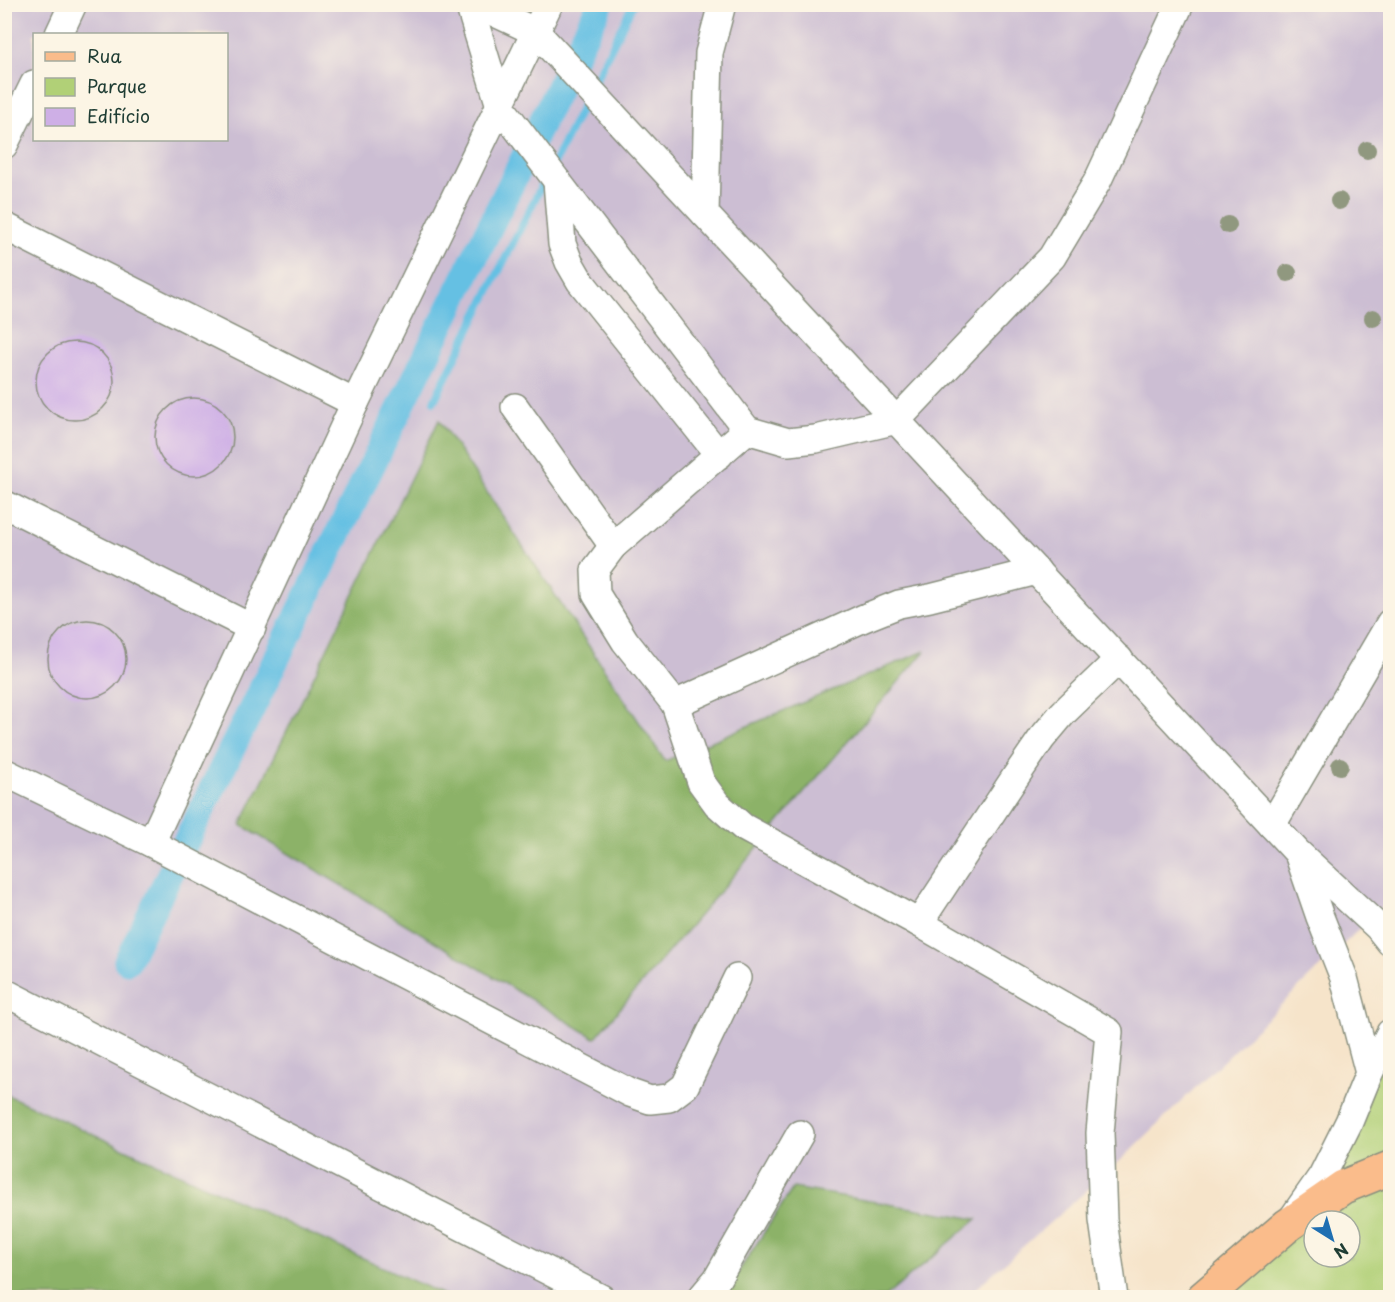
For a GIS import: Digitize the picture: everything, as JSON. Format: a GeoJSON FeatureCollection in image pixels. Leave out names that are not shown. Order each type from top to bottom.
{"type":"FeatureCollection","features":[{"type":"Feature","properties":{"kind":"main road"},"geometry":{"type":"LineString","coordinates":[[1203,1298],[1288,1225],[1342,1187],[1390,1168]]}},
{"type":"Feature","properties":{"kind":"lane"},"geometry":{"type":"LineString","coordinates":[[59,33],[73,4]]}},
{"type":"Feature","properties":{"kind":"lane"},"geometry":{"type":"LineString","coordinates":[[469,4],[500,106],[747,430],[788,442],[816,439],[897,420],[1052,257],[1097,182],[1180,4]]}},
{"type":"Feature","properties":{"kind":"lane"},"geometry":{"type":"LineString","coordinates":[[477,4],[536,32],[1272,825],[1378,927],[1390,942]]}},
{"type":"Feature","properties":{"kind":"lane"},"geometry":{"type":"LineString","coordinates":[[151,843],[355,403],[549,4]]}},
{"type":"Feature","properties":{"kind":"lane"},"geometry":{"type":"LineString","coordinates":[[705,213],[709,52],[722,4]]}},
{"type":"Feature","properties":{"kind":"lane"},"geometry":{"type":"LineString","coordinates":[[4,145],[33,86]]}},
{"type":"Feature","properties":{"kind":"lane"},"geometry":{"type":"LineString","coordinates":[[557,181],[561,244],[580,281],[719,455]]}},
{"type":"Feature","properties":{"kind":"lane"},"geometry":{"type":"LineString","coordinates":[[4,226],[355,403]]}},
{"type":"Feature","properties":{"kind":"lane"},"geometry":{"type":"LineString","coordinates":[[515,407],[613,546]]}},
{"type":"Feature","properties":{"kind":"lane"},"geometry":{"type":"LineString","coordinates":[[747,430],[613,546],[595,570],[596,594],[625,641],[675,704],[701,782],[717,804],[742,827],[919,923],[1109,1032],[1100,1133],[1103,1220],[1114,1298]]}},
{"type":"Feature","properties":{"kind":"lane"},"geometry":{"type":"LineString","coordinates":[[4,504],[252,628]]}},
{"type":"Feature","properties":{"kind":"lane"},"geometry":{"type":"LineString","coordinates":[[675,704],[899,604],[1037,571]]}},
{"type":"Feature","properties":{"kind":"lane"},"geometry":{"type":"LineString","coordinates":[[1272,825],[1390,623]]}},
{"type":"Feature","properties":{"kind":"lane"},"geometry":{"type":"LineString","coordinates":[[919,923],[1042,738],[1063,713],[1119,659]]}},
{"type":"Feature","properties":{"kind":"lane"},"geometry":{"type":"LineString","coordinates":[[4,772],[151,843],[630,1093],[650,1100],[669,1098],[685,1086],[737,978]]}},
{"type":"Feature","properties":{"kind":"lane"},"geometry":{"type":"LineString","coordinates":[[1298,852],[1344,978],[1368,1073]]}},
{"type":"Feature","properties":{"kind":"lane"},"geometry":{"type":"LineString","coordinates":[[4,992],[601,1298]]}},
{"type":"Feature","properties":{"kind":"lane"},"geometry":{"type":"LineString","coordinates":[[1288,1225],[1322,1176],[1349,1122],[1368,1073],[1390,1033]]}},
{"type":"Feature","properties":{"kind":"lane"},"geometry":{"type":"LineString","coordinates":[[701,1298],[717,1278],[800,1134]]}},
{"type":"Feature","properties":{"kind":"shaded area"},"geometry":{"type":"Polygon","coordinates":[[[5,5],[1390,5],[1390,899],[1121,1160],[966,1297],[5,1298],[5,5]]]}},
{"type":"Feature","properties":{"kind":"green space"},"geometry":{"type":"Polygon","coordinates":[[[439,420],[665,761],[925,651],[595,1038],[241,825],[439,420]]]}},
{"type":"Feature","properties":{"kind":"green space"},"geometry":{"type":"Polygon","coordinates":[[[1390,1033],[1390,1297],[1205,1298],[1288,1225],[1390,1033]]]}},
{"type":"Feature","properties":{"kind":"green space"},"geometry":{"type":"Polygon","coordinates":[[[5,1094],[448,1297],[5,1297],[5,1094]]]}},
{"type":"Feature","properties":{"kind":"green space"},"geometry":{"type":"Polygon","coordinates":[[[793,1188],[977,1219],[885,1297],[722,1297],[793,1188]]]}},
{"type":"Feature","properties":{"kind":"building"},"geometry":{"type":"Polygon","coordinates":[[[67,342],[83,342],[97,348],[108,359],[114,373],[114,389],[108,403],[97,414],[83,420],[67,420],[53,414],[42,403],[36,389],[36,373],[42,359],[53,348],[67,342]]]}},
{"type":"Feature","properties":{"kind":"building"},"geometry":{"type":"Polygon","coordinates":[[[186,398],[202,398],[216,404],[227,415],[233,429],[233,445],[227,459],[216,470],[202,476],[186,476],[172,470],[161,459],[155,445],[155,429],[161,415],[172,404],[186,398]]]}},
{"type":"Feature","properties":{"kind":"building"},"geometry":{"type":"Polygon","coordinates":[[[4,592],[8,602],[6,613],[4,613],[4,592]]]}},
{"type":"Feature","properties":{"kind":"building"},"geometry":{"type":"Polygon","coordinates":[[[79,620],[95,620],[109,626],[120,637],[126,651],[126,667],[120,681],[109,692],[95,698],[79,698],[65,692],[54,681],[48,667],[48,651],[54,637],[65,626],[79,620]]]}},
{"type":"Feature","properties":{"kind":"waterway"},"geometry":{"type":"LineString","coordinates":[[127,961],[600,4]]}},
{"type":"Feature","properties":{"kind":"waterway"},"geometry":{"type":"LineString","coordinates":[[552,167],[633,4]]}},
{"type":"Feature","properties":{"kind":"waterway"},"geometry":{"type":"LineString","coordinates":[[434,401],[546,177]]}}]}
